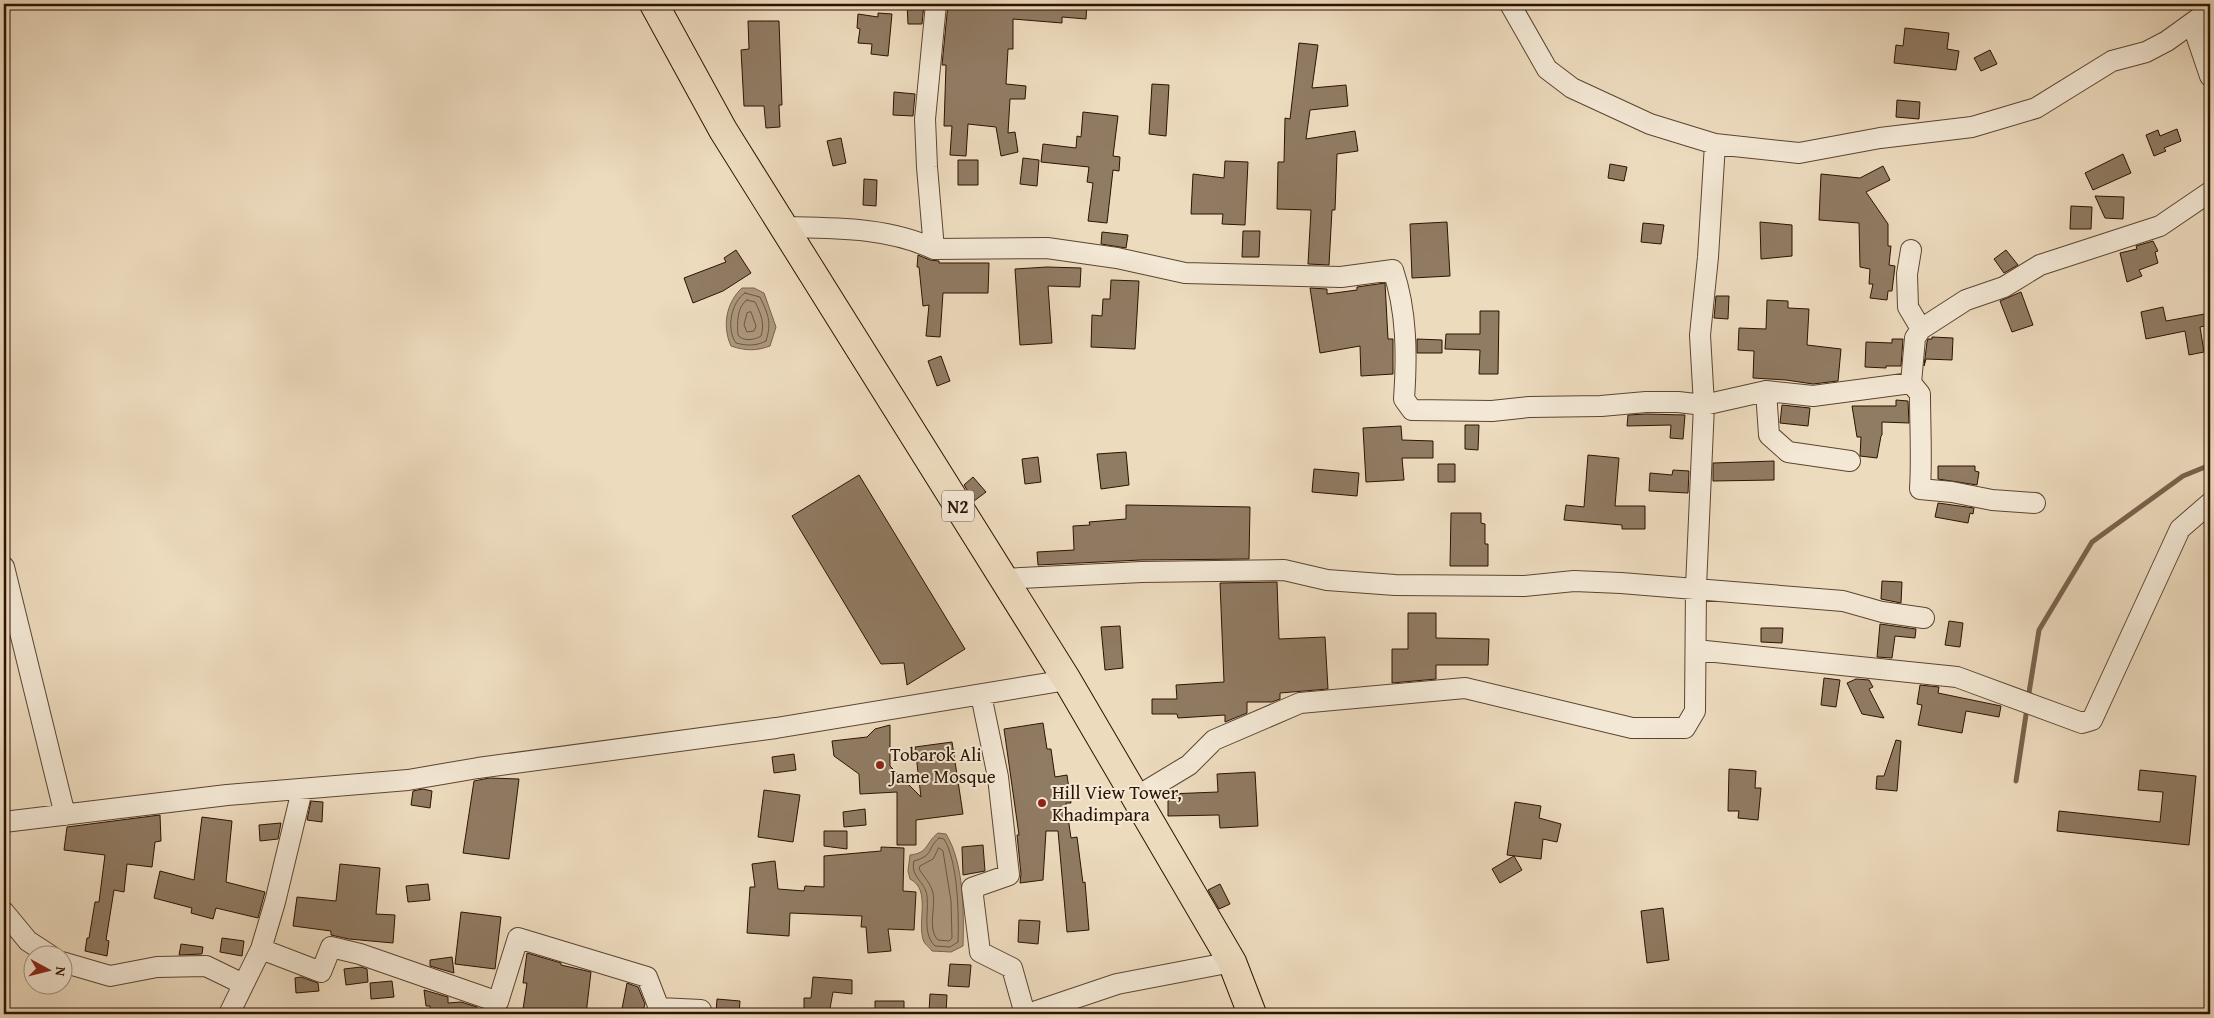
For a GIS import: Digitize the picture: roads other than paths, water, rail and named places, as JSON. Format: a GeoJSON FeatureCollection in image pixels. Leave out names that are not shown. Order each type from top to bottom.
{"type":"FeatureCollection","features":[{"type":"Feature","properties":{"kind":"highway","name":"N2"},"geometry":{"type":"LineString","coordinates":[[654,4],[722,130],[1067,680],[1232,962],[1252,1014]]}},
{"type":"Feature","properties":{"kind":"street"},"geometry":{"type":"LineString","coordinates":[[934,249],[926,167],[925,119],[936,4]]}},
{"type":"Feature","properties":{"kind":"street"},"geometry":{"type":"LineString","coordinates":[[1510,4],[1547,69],[1572,88],[1650,124],[1715,144],[1799,153],[1880,138],[1972,127],[2036,108],[2112,61],[2146,52],[2167,41],[2210,10]]}},
{"type":"Feature","properties":{"kind":"street"},"geometry":{"type":"LineString","coordinates":[[2192,23],[2210,76]]}},
{"type":"Feature","properties":{"kind":"street"},"geometry":{"type":"LineString","coordinates":[[1136,797],[1189,765],[1214,740],[1300,703],[1465,688],[1632,728],[1685,728],[1695,711],[1696,588],[1704,405],[1700,335],[1708,257],[1715,144]]}},
{"type":"Feature","properties":{"kind":"street"},"geometry":{"type":"LineString","coordinates":[[2035,503],[1992,500],[1952,492],[1920,489],[1922,455],[1920,394],[1911,383],[1915,338],[1921,329],[1966,300],[2004,287],[2040,265],[2160,226],[2210,192]]}},
{"type":"Feature","properties":{"kind":"street"},"geometry":{"type":"LineString","coordinates":[[783,228],[852,228],[918,242],[934,249],[1047,248],[1117,258],[1185,273],[1341,277],[1393,270],[1400,290],[1407,359],[1404,399],[1412,410],[1492,411],[1529,407],[1646,402],[1678,402],[1704,405],[1766,391],[1813,396],[1911,383]]}},
{"type":"Feature","properties":{"kind":"street"},"geometry":{"type":"LineString","coordinates":[[1911,250],[1907,274],[1908,307],[1921,329]]}},
{"type":"Feature","properties":{"kind":"street"},"geometry":{"type":"LineString","coordinates":[[1766,391],[1769,435],[1788,452],[1850,461]]}},
{"type":"Feature","properties":{"kind":"street"},"geometry":{"type":"LineString","coordinates":[[1696,650],[1957,677],[2082,723],[2092,720],[2180,529],[2210,503]]}},
{"type":"Feature","properties":{"kind":"street"},"geometry":{"type":"LineString","coordinates":[[4,567],[65,816]]}},
{"type":"Feature","properties":{"kind":"street"},"geometry":{"type":"LineString","coordinates":[[1003,579],[1142,572],[1284,570],[1327,580],[1395,585],[1524,586],[1574,581],[1696,588],[1843,600],[1882,612],[1924,618]]}},
{"type":"Feature","properties":{"kind":"street"},"geometry":{"type":"LineString","coordinates":[[4,822],[227,795],[408,780],[478,768],[776,728],[1067,680]]}},
{"type":"Feature","properties":{"kind":"street"},"geometry":{"type":"LineString","coordinates":[[981,695],[998,777],[1009,875],[972,888],[980,952],[1012,968],[1026,1014],[1117,984],[1232,962]]}},
{"type":"Feature","properties":{"kind":"street"},"geometry":{"type":"LineString","coordinates":[[229,1014],[261,949],[275,902],[282,866],[302,790]]}},
{"type":"Feature","properties":{"kind":"street"},"geometry":{"type":"LineString","coordinates":[[4,912],[28,941],[36,946]]}},
{"type":"Feature","properties":{"kind":"street"},"geometry":{"type":"LineString","coordinates":[[261,949],[320,972],[331,947],[360,954],[498,1002],[518,938],[647,977],[660,1008],[701,1010],[701,1014]]}},
{"type":"Feature","properties":{"kind":"street"},"geometry":{"type":"LineString","coordinates":[[72,965],[110,976],[157,967],[206,966],[243,984]]}},
{"type":"Feature","properties":{"kind":"water"},"geometry":{"type":"Polygon","coordinates":[[[742,288],[754,288],[764,293],[776,327],[770,346],[751,350],[731,346],[727,331],[727,315],[732,301],[742,288]]]}},
{"type":"Feature","properties":{"kind":"water"},"geometry":{"type":"Polygon","coordinates":[[[938,833],[946,834],[952,846],[960,873],[962,888],[963,946],[951,952],[932,951],[924,942],[922,934],[922,899],[917,884],[910,879],[908,871],[910,855],[924,850],[938,833]]]}},
{"type":"Feature","properties":{"kind":"waterway"},"geometry":{"type":"LineString","coordinates":[[2028,699],[2039,630],[2092,542],[2183,476],[2210,465]]}},
{"type":"Feature","properties":{"kind":"waterway"},"geometry":{"type":"LineString","coordinates":[[2016,781],[2027,708]]}},
{"type":"Feature","properties":{"kind":"place","name":"Tobarok Ali Jame Mosque"},"geometry":{"type":"Point","coordinates":[880,765]}},
{"type":"Feature","properties":{"kind":"place","name":"Hill View Tower, Khadimpara"},"geometry":{"type":"Point","coordinates":[1042,803]}}]}
